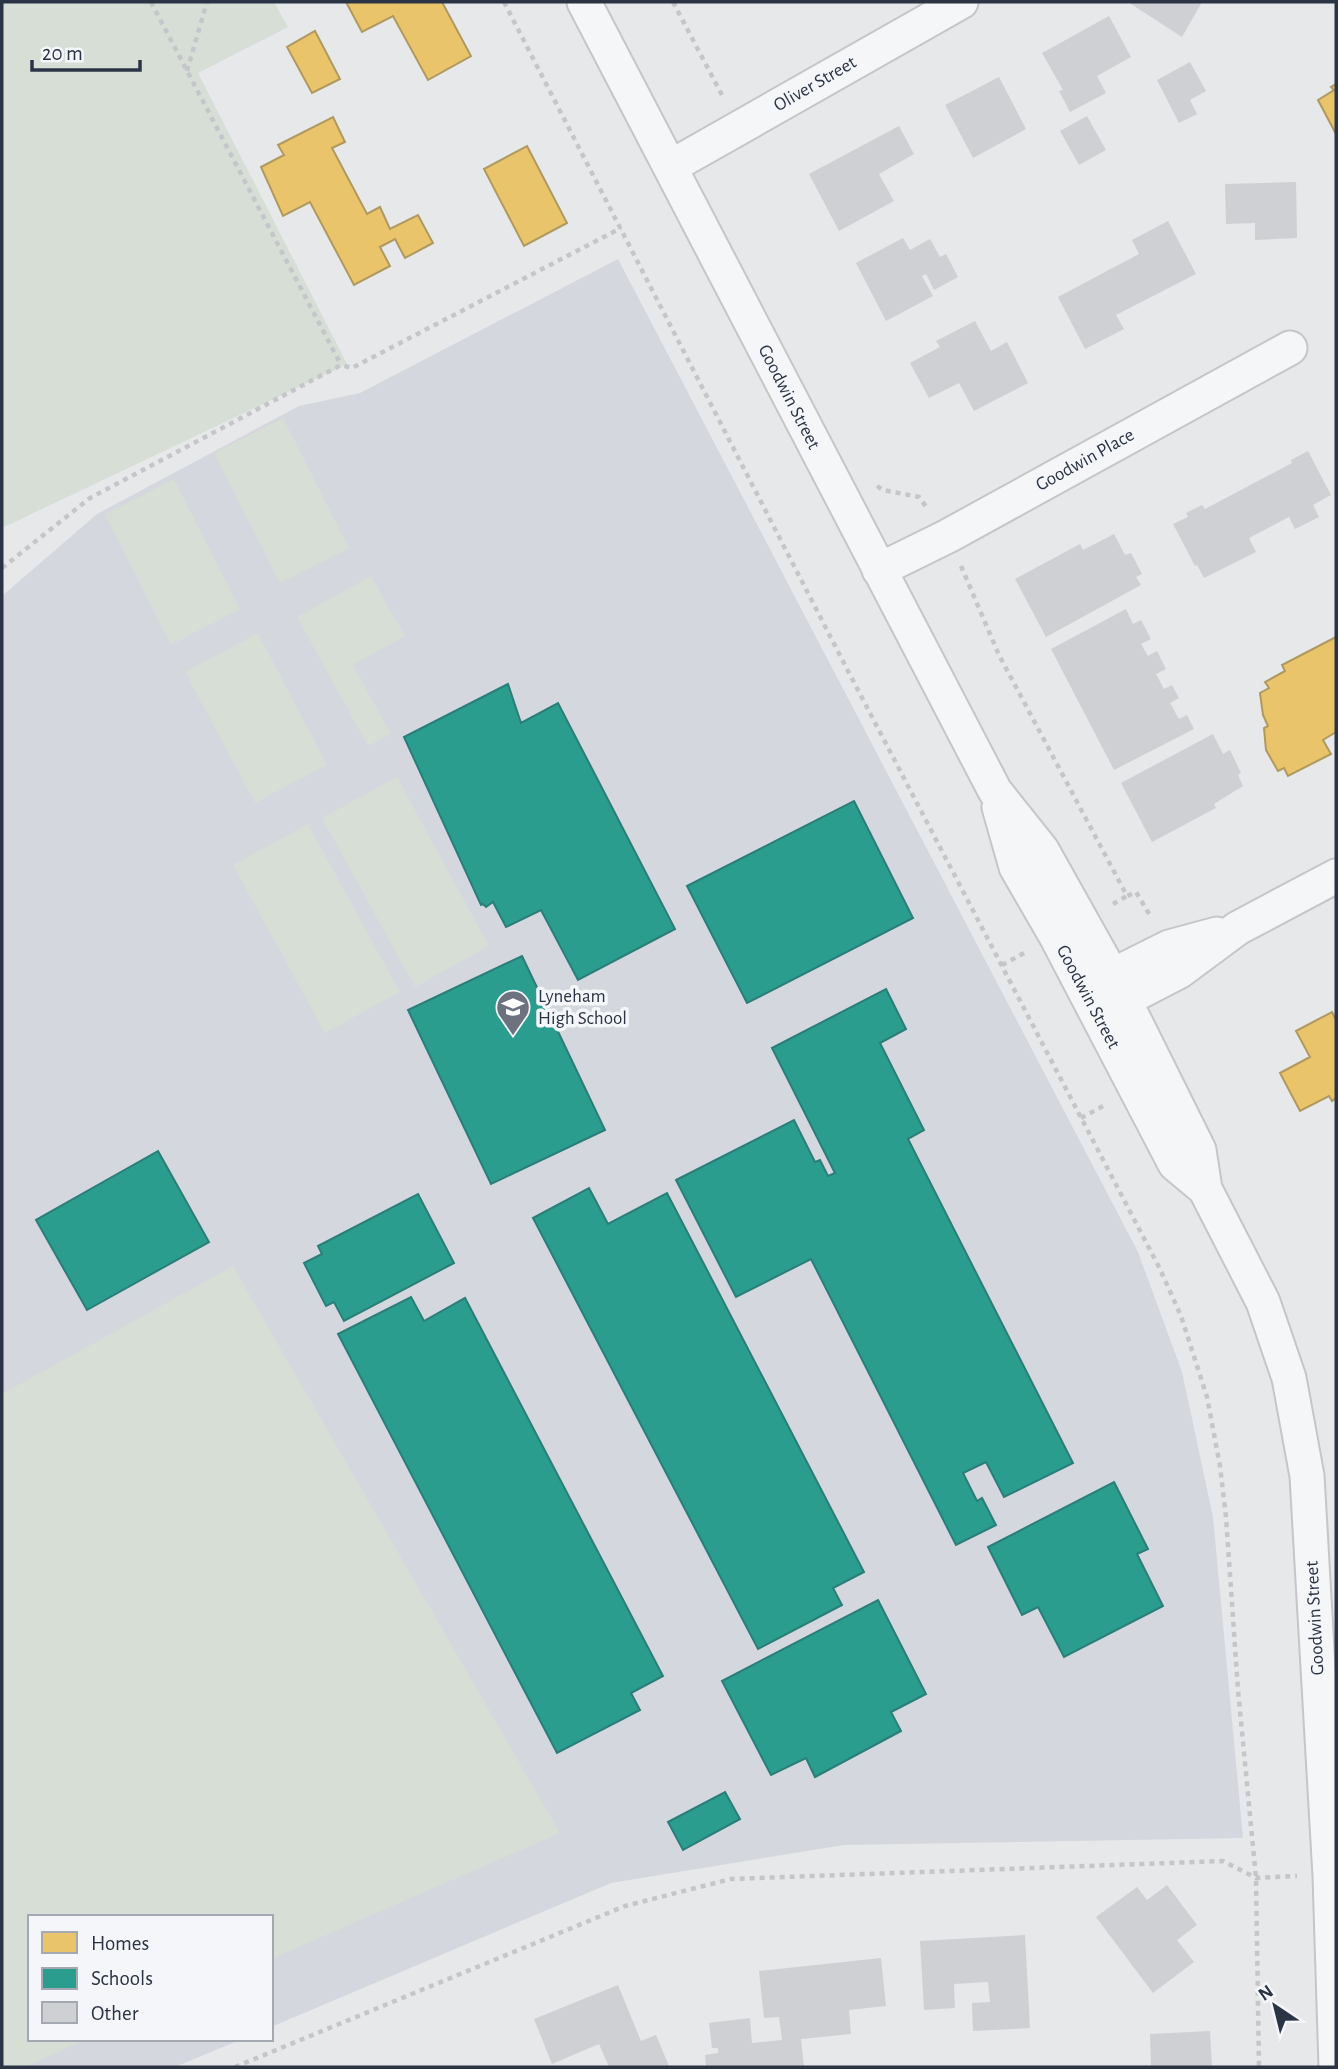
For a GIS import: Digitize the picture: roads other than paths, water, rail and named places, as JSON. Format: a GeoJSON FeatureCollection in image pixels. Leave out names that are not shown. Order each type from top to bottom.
{"type":"FeatureCollection","features":[{"type":"Feature","properties":{"kind":"street","name":"Goodwin Street"},"geometry":{"type":"LineString","coordinates":[[584,2],[995,791],[1042,850],[1104,995],[1199,1150],[1205,1189],[1263,1302],[1292,1390],[1307,1476],[1330,1875],[1336,2067]]}},
{"type":"Feature","properties":{"kind":"street","name":"Oliver Street"},"geometry":{"type":"LineString","coordinates":[[670,167],[961,2]]}},
{"type":"Feature","properties":{"kind":"street","name":"Goodwin Place"},"geometry":{"type":"LineString","coordinates":[[879,570],[947,536],[1290,348]]}},
{"type":"Feature","properties":{"kind":"street"},"geometry":{"type":"LineString","coordinates":[[1104,995],[1180,971],[1238,928],[1336,876]]}},
{"type":"Feature","properties":{"kind":"street"},"geometry":{"type":"LineString","coordinates":[[1104,995],[1169,947],[1238,928]]}},
{"type":"Feature","properties":{"kind":"place","name":"Lyneham High School"},"geometry":{"type":"Point","coordinates":[513,1037]}}]}
